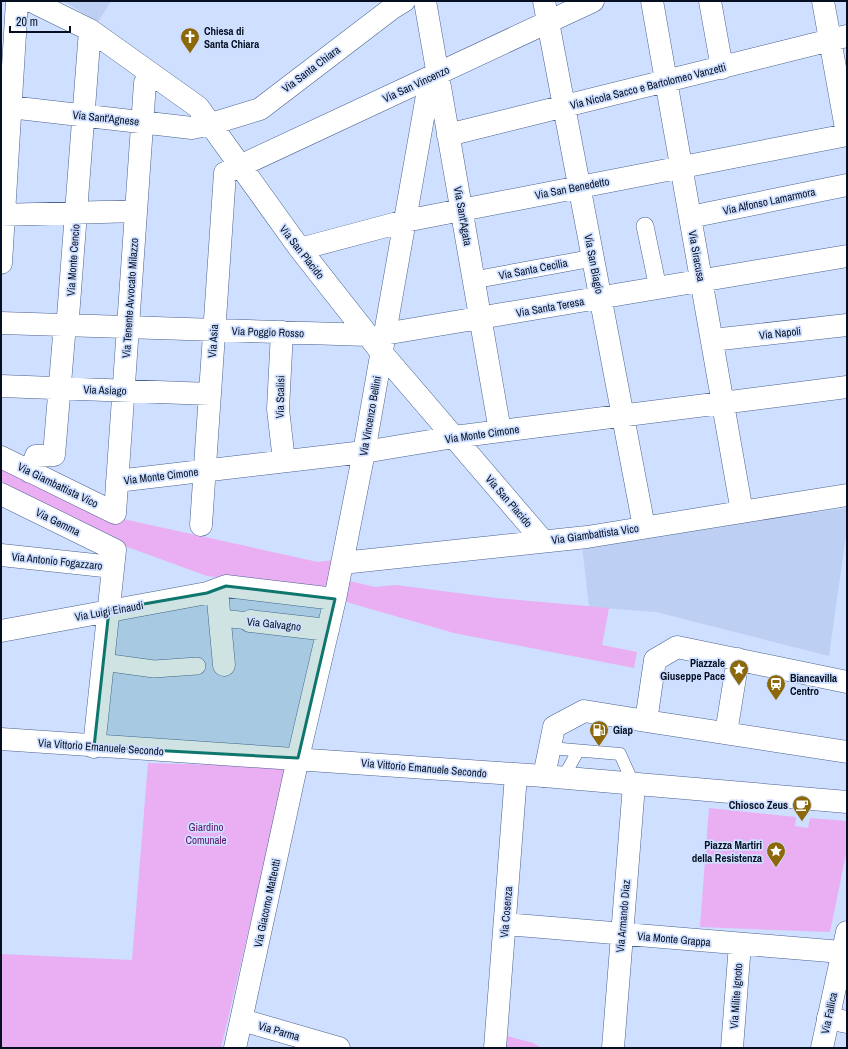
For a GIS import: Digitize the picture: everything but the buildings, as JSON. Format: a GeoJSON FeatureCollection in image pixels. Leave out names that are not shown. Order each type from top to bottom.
{"type":"FeatureCollection","features":[{"type":"Feature","properties":{"kind":"street"},"geometry":{"type":"LineString","coordinates":[[1,263],[6,106],[17,1]]}},
{"type":"Feature","properties":{"kind":"street","name":"Via San Placido"},"geometry":{"type":"LineString","coordinates":[[31,1],[90,30],[198,106],[239,167],[300,249],[377,341],[454,437],[543,541]]}},
{"type":"Feature","properties":{"kind":"street","name":"Via Santa Chiara"},"geometry":{"type":"LineString","coordinates":[[211,124],[260,109],[391,8],[404,1]]}},
{"type":"Feature","properties":{"kind":"street","name":"Via Sant'Agata"},"geometry":{"type":"LineString","coordinates":[[425,1],[500,431]]}},
{"type":"Feature","properties":{"kind":"street","name":"Via San Biagio"},"geometry":{"type":"LineString","coordinates":[[544,1],[644,527]]}},
{"type":"Feature","properties":{"kind":"street","name":"Via San Vincenzo"},"geometry":{"type":"LineString","coordinates":[[239,167],[592,1]]}},
{"type":"Feature","properties":{"kind":"street","name":"Via Siracusa"},"geometry":{"type":"LineString","coordinates":[[652,1],[742,512]]}},
{"type":"Feature","properties":{"kind":"street"},"geometry":{"type":"LineString","coordinates":[[710,1],[722,68]]}},
{"type":"Feature","properties":{"kind":"street"},"geometry":{"type":"LineString","coordinates":[[823,1],[838,39],[847,135]]}},
{"type":"Feature","properties":{"kind":"street","name":"Via Monte Cencio"},"geometry":{"type":"LineString","coordinates":[[30,472],[36,456],[54,456],[76,213],[90,30]]}},
{"type":"Feature","properties":{"kind":"street","name":"Via Nicola Sacco e Bartolomeo Vanzetti"},"geometry":{"type":"LineString","coordinates":[[448,135],[838,39]]}},
{"type":"Feature","properties":{"kind":"street","name":"Via Vincenzo Bellini"},"geometry":{"type":"LineString","coordinates":[[298,758],[335,599],[364,452],[377,341],[405,221],[428,90],[438,74]]}},
{"type":"Feature","properties":{"kind":"street","name":"Via Tenente Avvocato Milazzo"},"geometry":{"type":"LineString","coordinates":[[115,513],[145,83]]}},
{"type":"Feature","properties":{"kind":"street","name":"Via Sant'Agnese"},"geometry":{"type":"LineString","coordinates":[[6,106],[192,128],[211,124]]}},
{"type":"Feature","properties":{"kind":"street","name":"Via San Benedetto"},"geometry":{"type":"LineString","coordinates":[[300,249],[405,221],[847,135]]}},
{"type":"Feature","properties":{"kind":"street","name":"Via Asia"},"geometry":{"type":"LineString","coordinates":[[201,525],[225,173],[239,167]]}},
{"type":"Feature","properties":{"kind":"street","name":"Via Alfonso Lamarmora"},"geometry":{"type":"LineString","coordinates":[[690,217],[847,185]]}},
{"type":"Feature","properties":{"kind":"street"},"geometry":{"type":"LineString","coordinates":[[2,215],[136,211]]}},
{"type":"Feature","properties":{"kind":"street"},"geometry":{"type":"LineString","coordinates":[[645,226],[658,288]]}},
{"type":"Feature","properties":{"kind":"street","name":"Via Santa Teresa"},"geometry":{"type":"LineString","coordinates":[[377,341],[480,319],[847,256]]}},
{"type":"Feature","properties":{"kind":"street","name":"Via Santa Cecilia"},"geometry":{"type":"LineString","coordinates":[[474,280],[592,258]]}},
{"type":"Feature","properties":{"kind":"street","name":"Via Poggio Rosso"},"geometry":{"type":"LineString","coordinates":[[1,323],[282,332],[377,341]]}},
{"type":"Feature","properties":{"kind":"street","name":"Via Napoli"},"geometry":{"type":"LineString","coordinates":[[712,340],[847,325]]}},
{"type":"Feature","properties":{"kind":"street","name":"Via Scalisi"},"geometry":{"type":"LineString","coordinates":[[282,332],[278,409],[284,461]]}},
{"type":"Feature","properties":{"kind":"street","name":"Via Asiago"},"geometry":{"type":"LineString","coordinates":[[1,386],[210,394]]}},
{"type":"Feature","properties":{"kind":"street","name":"Via Monte Cimone"},"geometry":{"type":"LineString","coordinates":[[117,481],[364,452],[454,437],[847,387]]}},
{"type":"Feature","properties":{"kind":"street","name":"Via Giambattista Vico"},"geometry":{"type":"LineString","coordinates":[[1,457],[115,513]]}},
{"type":"Feature","properties":{"kind":"street","name":"Via Gemma"},"geometry":{"type":"LineString","coordinates":[[1,494],[114,558]]}},
{"type":"Feature","properties":{"kind":"street","name":"Via Giambattista Vico"},"geometry":{"type":"LineString","coordinates":[[342,563],[543,541],[644,527],[847,495]]}},
{"type":"Feature","properties":{"kind":"street","name":"Via Antonio Fogazzaro"},"geometry":{"type":"LineString","coordinates":[[1,555],[114,558]]}},
{"type":"Feature","properties":{"kind":"street"},"geometry":{"type":"LineString","coordinates":[[94,747],[114,558]]}},
{"type":"Feature","properties":{"kind":"street","name":"Via Luigi Einaudi"},"geometry":{"type":"LineString","coordinates":[[1,631],[207,593],[226,586],[335,599]]}},
{"type":"Feature","properties":{"kind":"street"},"geometry":{"type":"LineString","coordinates":[[217,590],[224,665]]}},
{"type":"Feature","properties":{"kind":"street","name":"Via Galvagno"},"geometry":{"type":"LineString","coordinates":[[220,618],[328,630]]}},
{"type":"Feature","properties":{"kind":"street"},"geometry":{"type":"LineString","coordinates":[[638,720],[655,660],[677,647],[847,682]]}},
{"type":"Feature","properties":{"kind":"street"},"geometry":{"type":"LineString","coordinates":[[726,733],[738,659]]}},
{"type":"Feature","properties":{"kind":"street"},"geometry":{"type":"LineString","coordinates":[[103,662],[154,669],[197,666]]}},
{"type":"Feature","properties":{"kind":"street"},"geometry":{"type":"LineString","coordinates":[[553,777],[550,748],[554,727],[584,711],[847,752]]}},
{"type":"Feature","properties":{"kind":"street","name":"Via Vittorio Emanuele Secondo"},"geometry":{"type":"LineString","coordinates":[[1,739],[94,747],[298,758],[553,777],[847,802]]}},
{"type":"Feature","properties":{"kind":"street","name":"Via Giacomo Matteotti"},"geometry":{"type":"LineString","coordinates":[[235,1048],[298,758]]}},
{"type":"Feature","properties":{"kind":"street","name":"Via Cosenza"},"geometry":{"type":"LineString","coordinates":[[495,1048],[516,775]]}},
{"type":"Feature","properties":{"kind":"street","name":"Via Armando Diaz"},"geometry":{"type":"LineString","coordinates":[[613,1048],[634,784]]}},
{"type":"Feature","properties":{"kind":"street","name":"Via Monte Grappa"},"geometry":{"type":"LineString","coordinates":[[505,924],[740,944],[845,942]]}},
{"type":"Feature","properties":{"kind":"street","name":"Via Fallica"},"geometry":{"type":"LineString","coordinates":[[822,1048],[838,1020],[845,942]]}},
{"type":"Feature","properties":{"kind":"street","name":"Via Milite Ignoto"},"geometry":{"type":"LineString","coordinates":[[732,1048],[740,944]]}},
{"type":"Feature","properties":{"kind":"street","name":"Via Parma"},"geometry":{"type":"LineString","coordinates":[[242,1020],[329,1047]]}},
{"type":"Feature","properties":{"kind":"lane"},"geometry":{"type":"LineString","coordinates":[[550,748],[620,754],[634,784]]}},
{"type":"Feature","properties":{"kind":"lane"},"geometry":{"type":"LineString","coordinates":[[553,777],[578,751]]}},
{"type":"Feature","properties":{"kind":"highlighted area"},"geometry":{"type":"Polygon","coordinates":[[[226,586],[335,599],[298,758],[94,747],[109,610],[207,593],[226,586]]]}},
{"type":"Feature","properties":{"kind":"shaded area"},"geometry":{"type":"Polygon","coordinates":[[[63,1],[111,1],[98,22],[63,1]]]}},
{"type":"Feature","properties":{"kind":"shaded area"},"geometry":{"type":"Polygon","coordinates":[[[847,508],[847,528],[829,656],[656,612],[589,607],[582,545],[847,508]]]}},
{"type":"Feature","properties":{"kind":"green space"},"geometry":{"type":"Polygon","coordinates":[[[1,462],[122,522],[123,519],[318,562],[333,560],[326,593],[207,576],[122,545],[1,481],[1,462]]]}},
{"type":"Feature","properties":{"kind":"green space"},"geometry":{"type":"Polygon","coordinates":[[[350,581],[375,587],[396,585],[496,598],[609,608],[602,645],[637,652],[634,668],[454,633],[343,601],[350,581]]]}},
{"type":"Feature","properties":{"kind":"green space","name":"Giardino Comunale"},"geometry":{"type":"Polygon","coordinates":[[[148,763],[287,767],[221,1048],[1,1048],[1,954],[132,960],[148,763]]]}},
{"type":"Feature","properties":{"kind":"green space","name":"Piazza Martiri della Resistenza"},"geometry":{"type":"Polygon","coordinates":[[[709,808],[796,817],[795,826],[808,828],[810,818],[847,821],[847,849],[830,932],[700,927],[709,808]]]}},
{"type":"Feature","properties":{"kind":"green space"},"geometry":{"type":"Polygon","coordinates":[[[503,1035],[533,1043],[542,1048],[502,1048],[503,1035]]]}},
{"type":"Feature","properties":{"kind":"place","name":"Chiesa di Santa Chiara"},"geometry":{"type":"Point","coordinates":[190,54]}},
{"type":"Feature","properties":{"kind":"place","name":"Piazzale Giuseppe Pace"},"geometry":{"type":"Point","coordinates":[739,686]}},
{"type":"Feature","properties":{"kind":"place","name":"Biancavilla Centro"},"geometry":{"type":"Point","coordinates":[776,701]}},
{"type":"Feature","properties":{"kind":"place","name":"Giap"},"geometry":{"type":"Point","coordinates":[599,747]}},
{"type":"Feature","properties":{"kind":"place","name":"Chiosco Zeus"},"geometry":{"type":"Point","coordinates":[802,822]}},
{"type":"Feature","properties":{"kind":"place","name":"Piazza Martiri della Resistenza"},"geometry":{"type":"Point","coordinates":[776,868]}}]}
